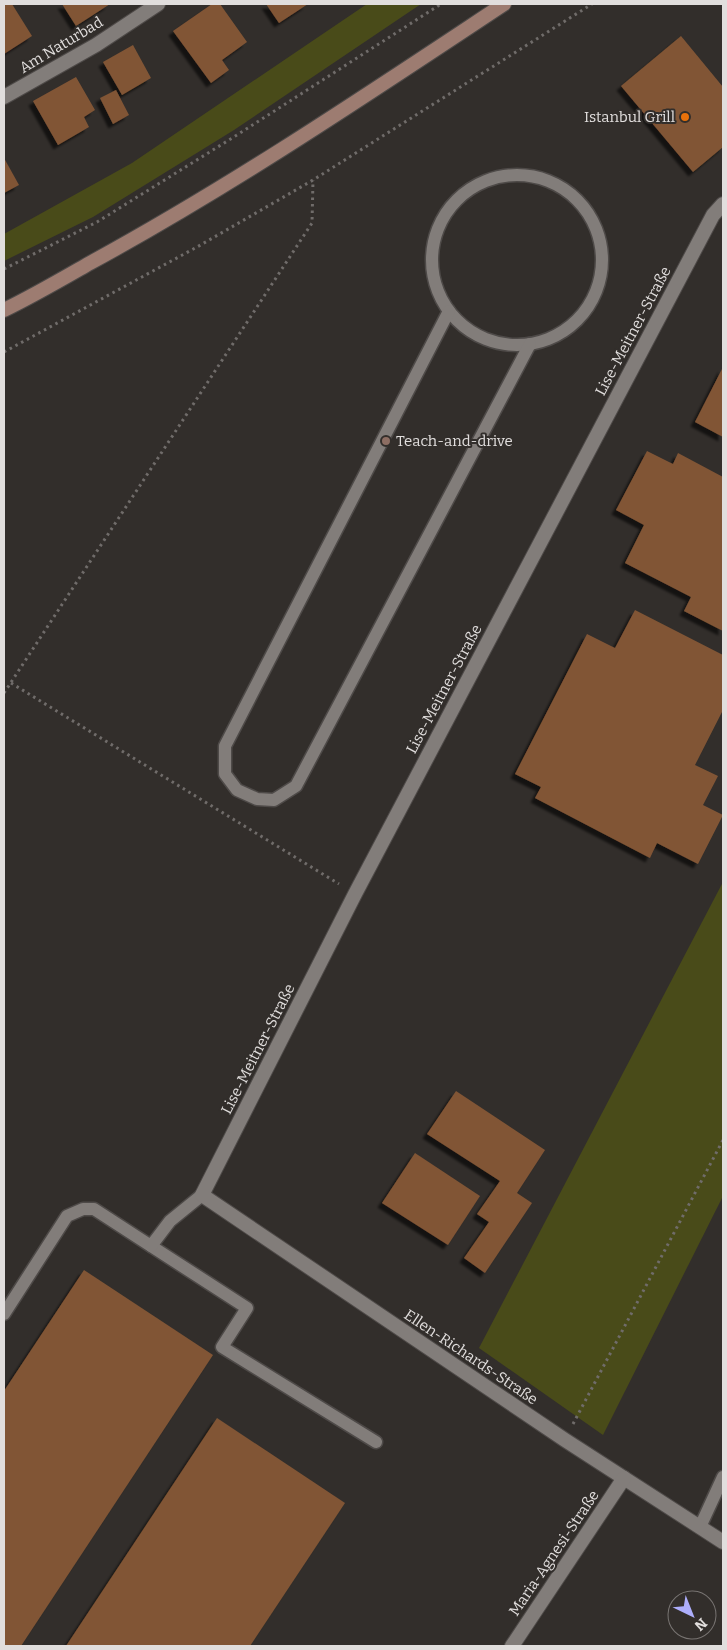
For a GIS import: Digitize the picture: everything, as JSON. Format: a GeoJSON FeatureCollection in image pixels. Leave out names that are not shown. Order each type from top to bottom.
{"type":"FeatureCollection","features":[{"type":"Feature","properties":{"kind":"main road"},"geometry":{"type":"LineString","coordinates":[[4,310],[127,243],[230,182],[504,4]]}},
{"type":"Feature","properties":{"kind":"street","name":"Am Naturbad"},"geometry":{"type":"LineString","coordinates":[[4,97],[96,45],[158,4]]}},
{"type":"Feature","properties":{"kind":"street","name":"Lise-Meitner-Straße"},"geometry":{"type":"LineString","coordinates":[[202,1195],[355,894],[712,215],[723,204]]}},
{"type":"Feature","properties":{"kind":"street","name":"Ellen-Richards-Straße"},"geometry":{"type":"LineString","coordinates":[[202,1195],[565,1440],[723,1542]]}},
{"type":"Feature","properties":{"kind":"street","name":"Maria-Agnesi-Straße"},"geometry":{"type":"LineString","coordinates":[[512,1646],[624,1478]]}},
{"type":"Feature","properties":{"kind":"lane"},"geometry":{"type":"LineString","coordinates":[[520,174],[547,180],[571,193],[589,213],[602,266],[595,294],[580,318],[557,335],[530,344],[507,344],[485,339],[465,328],[449,311],[436,287],[432,260],[436,233],[449,208],[468,190],[493,178],[520,174]]}},
{"type":"Feature","properties":{"kind":"lane"},"geometry":{"type":"LineString","coordinates":[[449,311],[225,746],[225,774],[237,790],[257,799],[274,800],[296,786],[530,344]]}},
{"type":"Feature","properties":{"kind":"lane"},"geometry":{"type":"LineString","coordinates":[[151,1246],[170,1221],[202,1195]]}},
{"type":"Feature","properties":{"kind":"lane"},"geometry":{"type":"LineString","coordinates":[[4,1314],[67,1216],[83,1210],[94,1210],[247,1308],[222,1347],[376,1442]]}},
{"type":"Feature","properties":{"kind":"lane"},"geometry":{"type":"LineString","coordinates":[[700,1527],[721,1485]]}},
{"type":"Feature","properties":{"kind":"path"},"geometry":{"type":"LineString","coordinates":[[4,269],[97,222],[441,4]]}},
{"type":"Feature","properties":{"kind":"path"},"geometry":{"type":"LineString","coordinates":[[4,352],[197,247],[313,180],[592,4]]}},
{"type":"Feature","properties":{"kind":"path"},"geometry":{"type":"LineString","coordinates":[[4,693],[312,223],[313,180]]}},
{"type":"Feature","properties":{"kind":"path"},"geometry":{"type":"LineString","coordinates":[[10,683],[355,894]]}},
{"type":"Feature","properties":{"kind":"path"},"geometry":{"type":"LineString","coordinates":[[565,1440],[723,1140]]}},
{"type":"Feature","properties":{"kind":"shaded area"},"geometry":{"type":"Polygon","coordinates":[[[367,4],[421,4],[234,130],[93,217],[4,261],[4,234],[132,163],[367,4]]]}},
{"type":"Feature","properties":{"kind":"shaded area"},"geometry":{"type":"Polygon","coordinates":[[[723,882],[723,1196],[603,1435],[479,1348],[723,882]]]}},
{"type":"Feature","properties":{"kind":"building"},"geometry":{"type":"Polygon","coordinates":[[[4,4],[12,4],[32,36],[4,54],[4,4]]]}},
{"type":"Feature","properties":{"kind":"building"},"geometry":{"type":"Polygon","coordinates":[[[62,4],[110,4],[76,26],[62,4]]]}},
{"type":"Feature","properties":{"kind":"building"},"geometry":{"type":"Polygon","coordinates":[[[212,4],[220,4],[247,42],[222,60],[229,70],[211,83],[173,31],[212,4]]]}},
{"type":"Feature","properties":{"kind":"building"},"geometry":{"type":"Polygon","coordinates":[[[266,4],[308,4],[279,23],[266,4]]]}},
{"type":"Feature","properties":{"kind":"building","name":"Istanbul Grill"},"geometry":{"type":"Polygon","coordinates":[[[681,36],[723,87],[723,147],[693,172],[621,86],[681,36]]]}},
{"type":"Feature","properties":{"kind":"building"},"geometry":{"type":"Polygon","coordinates":[[[133,45],[151,78],[122,95],[103,62],[133,45]]]}},
{"type":"Feature","properties":{"kind":"building"},"geometry":{"type":"Polygon","coordinates":[[[76,77],[95,110],[84,117],[89,127],[58,145],[33,101],[76,77]]]}},
{"type":"Feature","properties":{"kind":"building"},"geometry":{"type":"Polygon","coordinates":[[[116,90],[129,115],[113,124],[100,98],[116,90]]]}},
{"type":"Feature","properties":{"kind":"building"},"geometry":{"type":"Polygon","coordinates":[[[4,158],[19,185],[4,193],[4,158]]]}},
{"type":"Feature","properties":{"kind":"building"},"geometry":{"type":"Polygon","coordinates":[[[723,367],[723,437],[695,422],[723,367]]]}},
{"type":"Feature","properties":{"kind":"building"},"geometry":{"type":"Polygon","coordinates":[[[647,451],[673,464],[678,453],[723,477],[723,631],[684,611],[691,597],[625,563],[644,525],[616,510],[647,451]]]}},
{"type":"Feature","properties":{"kind":"building"},"geometry":{"type":"Polygon","coordinates":[[[635,610],[723,655],[723,710],[695,765],[718,776],[703,805],[723,815],[698,864],[657,843],[650,858],[535,798],[541,787],[515,774],[587,634],[615,648],[635,610]]]}},
{"type":"Feature","properties":{"kind":"building"},"geometry":{"type":"Polygon","coordinates":[[[456,1091],[545,1150],[517,1193],[532,1203],[485,1273],[464,1258],[489,1222],[477,1214],[500,1181],[427,1134],[456,1091]]]}},
{"type":"Feature","properties":{"kind":"building"},"geometry":{"type":"Polygon","coordinates":[[[415,1153],[480,1196],[448,1245],[382,1203],[415,1153]]]}},
{"type":"Feature","properties":{"kind":"building"},"geometry":{"type":"Polygon","coordinates":[[[84,1270],[213,1355],[21,1646],[4,1646],[4,1391],[84,1270]]]}},
{"type":"Feature","properties":{"kind":"building"},"geometry":{"type":"Polygon","coordinates":[[[217,1418],[345,1503],[250,1646],[66,1646],[217,1418]]]}},
{"type":"Feature","properties":{"kind":"place","name":"Istanbul Grill"},"geometry":{"type":"Point","coordinates":[685,117]}},
{"type":"Feature","properties":{"kind":"place","name":"Teach-and-drive"},"geometry":{"type":"Point","coordinates":[386,441]}}]}
